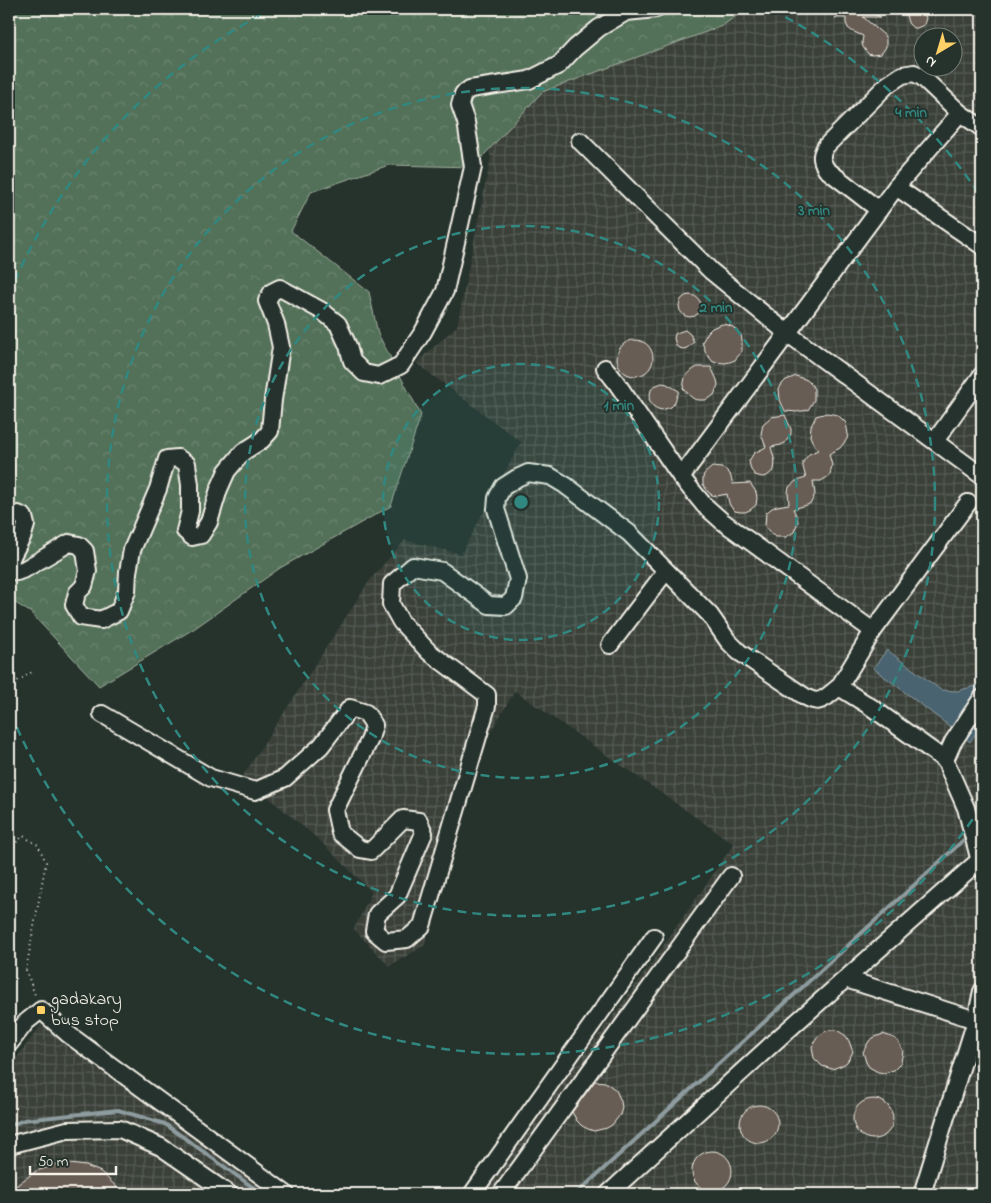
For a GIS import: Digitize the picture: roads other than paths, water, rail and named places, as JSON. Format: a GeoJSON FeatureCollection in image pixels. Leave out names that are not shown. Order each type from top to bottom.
{"type":"FeatureCollection","features":[{"type":"Feature","properties":{"kind":"street"},"geometry":{"type":"LineString","coordinates":[[9,517],[18,514],[24,517],[26,525],[24,535],[12,554],[9,564],[17,572],[69,543],[79,545],[84,551],[88,571],[84,586],[78,592],[74,606],[81,617],[101,620],[118,611],[127,591],[132,550],[158,490],[167,459],[178,458],[187,464],[190,485],[190,511],[185,530],[192,537],[201,534],[209,522],[218,489],[227,471],[243,452],[262,440],[270,431],[281,347],[276,324],[267,301],[272,292],[280,288],[322,311],[338,324],[348,346],[352,361],[364,373],[379,376],[401,364],[423,332],[444,291],[472,167],[466,122],[460,105],[463,94],[470,89],[529,80],[559,65],[598,28],[626,12],[656,9]]}},
{"type":"Feature","properties":{"kind":"street"},"geometry":{"type":"LineString","coordinates":[[879,210],[826,169],[821,160],[826,146],[887,85],[902,75],[914,73],[922,77],[960,113],[982,128]]}},
{"type":"Feature","properties":{"kind":"street"},"geometry":{"type":"LineString","coordinates":[[681,477],[896,187],[960,113]]}},
{"type":"Feature","properties":{"kind":"street"},"geometry":{"type":"LineString","coordinates":[[580,141],[710,271],[787,333],[982,476]]}},
{"type":"Feature","properties":{"kind":"street"},"geometry":{"type":"LineString","coordinates":[[896,187],[982,246]]}},
{"type":"Feature","properties":{"kind":"street"},"geometry":{"type":"LineString","coordinates":[[605,368],[681,477],[704,505],[722,521],[873,631]]}},
{"type":"Feature","properties":{"kind":"street"},"geometry":{"type":"LineString","coordinates":[[935,441],[982,375]]}},
{"type":"Feature","properties":{"kind":"street"},"geometry":{"type":"LineString","coordinates":[[102,714],[211,778],[256,791],[285,778],[321,746],[350,708],[366,713],[374,725],[370,739],[335,810],[340,833],[360,849],[371,851],[403,819],[419,822],[424,832],[397,896],[376,914],[374,931],[386,941],[407,939],[422,926],[487,706],[487,695],[429,652],[401,622],[391,604],[392,584],[413,566],[442,571],[489,605],[506,606],[514,598],[518,579],[496,509],[497,498],[503,487],[517,478],[528,474],[550,476],[565,485],[629,533],[710,615],[728,641],[739,652],[810,700],[820,701],[839,687],[873,631],[968,503]]}},
{"type":"Feature","properties":{"kind":"street"},"geometry":{"type":"LineString","coordinates":[[610,645],[666,570]]}},
{"type":"Feature","properties":{"kind":"street"},"geometry":{"type":"LineString","coordinates":[[608,1194],[846,979],[981,863],[966,808],[944,760],[871,707],[839,687]]}},
{"type":"Feature","properties":{"kind":"street"},"geometry":{"type":"LineString","coordinates":[[944,760],[953,742],[982,698]]}},
{"type":"Feature","properties":{"kind":"street"},"geometry":{"type":"LineString","coordinates":[[501,1194],[731,876]]}},
{"type":"Feature","properties":{"kind":"street"},"geometry":{"type":"LineString","coordinates":[[472,1194],[654,938]]}},
{"type":"Feature","properties":{"kind":"street"},"geometry":{"type":"LineString","coordinates":[[846,979],[979,1021]]}},
{"type":"Feature","properties":{"kind":"street"},"geometry":{"type":"LineString","coordinates":[[922,1194],[979,1021],[982,991]]}},
{"type":"Feature","properties":{"kind":"street"},"geometry":{"type":"LineString","coordinates":[[9,1044],[26,1022],[41,1010],[68,1034],[286,1194]]}},
{"type":"Feature","properties":{"kind":"street"},"geometry":{"type":"LineString","coordinates":[[9,1145],[67,1130],[120,1129],[161,1147],[229,1194]]}},
{"type":"Feature","properties":{"kind":"water"},"geometry":{"type":"Polygon","coordinates":[[[887,650],[941,690],[957,691],[982,684],[982,725],[970,742],[873,668],[887,650]]]}},
{"type":"Feature","properties":{"kind":"waterway"},"geometry":{"type":"LineString","coordinates":[[976,828],[982,823]]}},
{"type":"Feature","properties":{"kind":"waterway"},"geometry":{"type":"LineString","coordinates":[[576,1194],[969,835]]}},
{"type":"Feature","properties":{"kind":"waterway"},"geometry":{"type":"LineString","coordinates":[[9,1126],[24,1120],[118,1110],[165,1124],[262,1194]]}},
{"type":"Feature","properties":{"kind":"place","name":"gadakary bus stop"},"geometry":{"type":"Point","coordinates":[41,1010]}}]}
